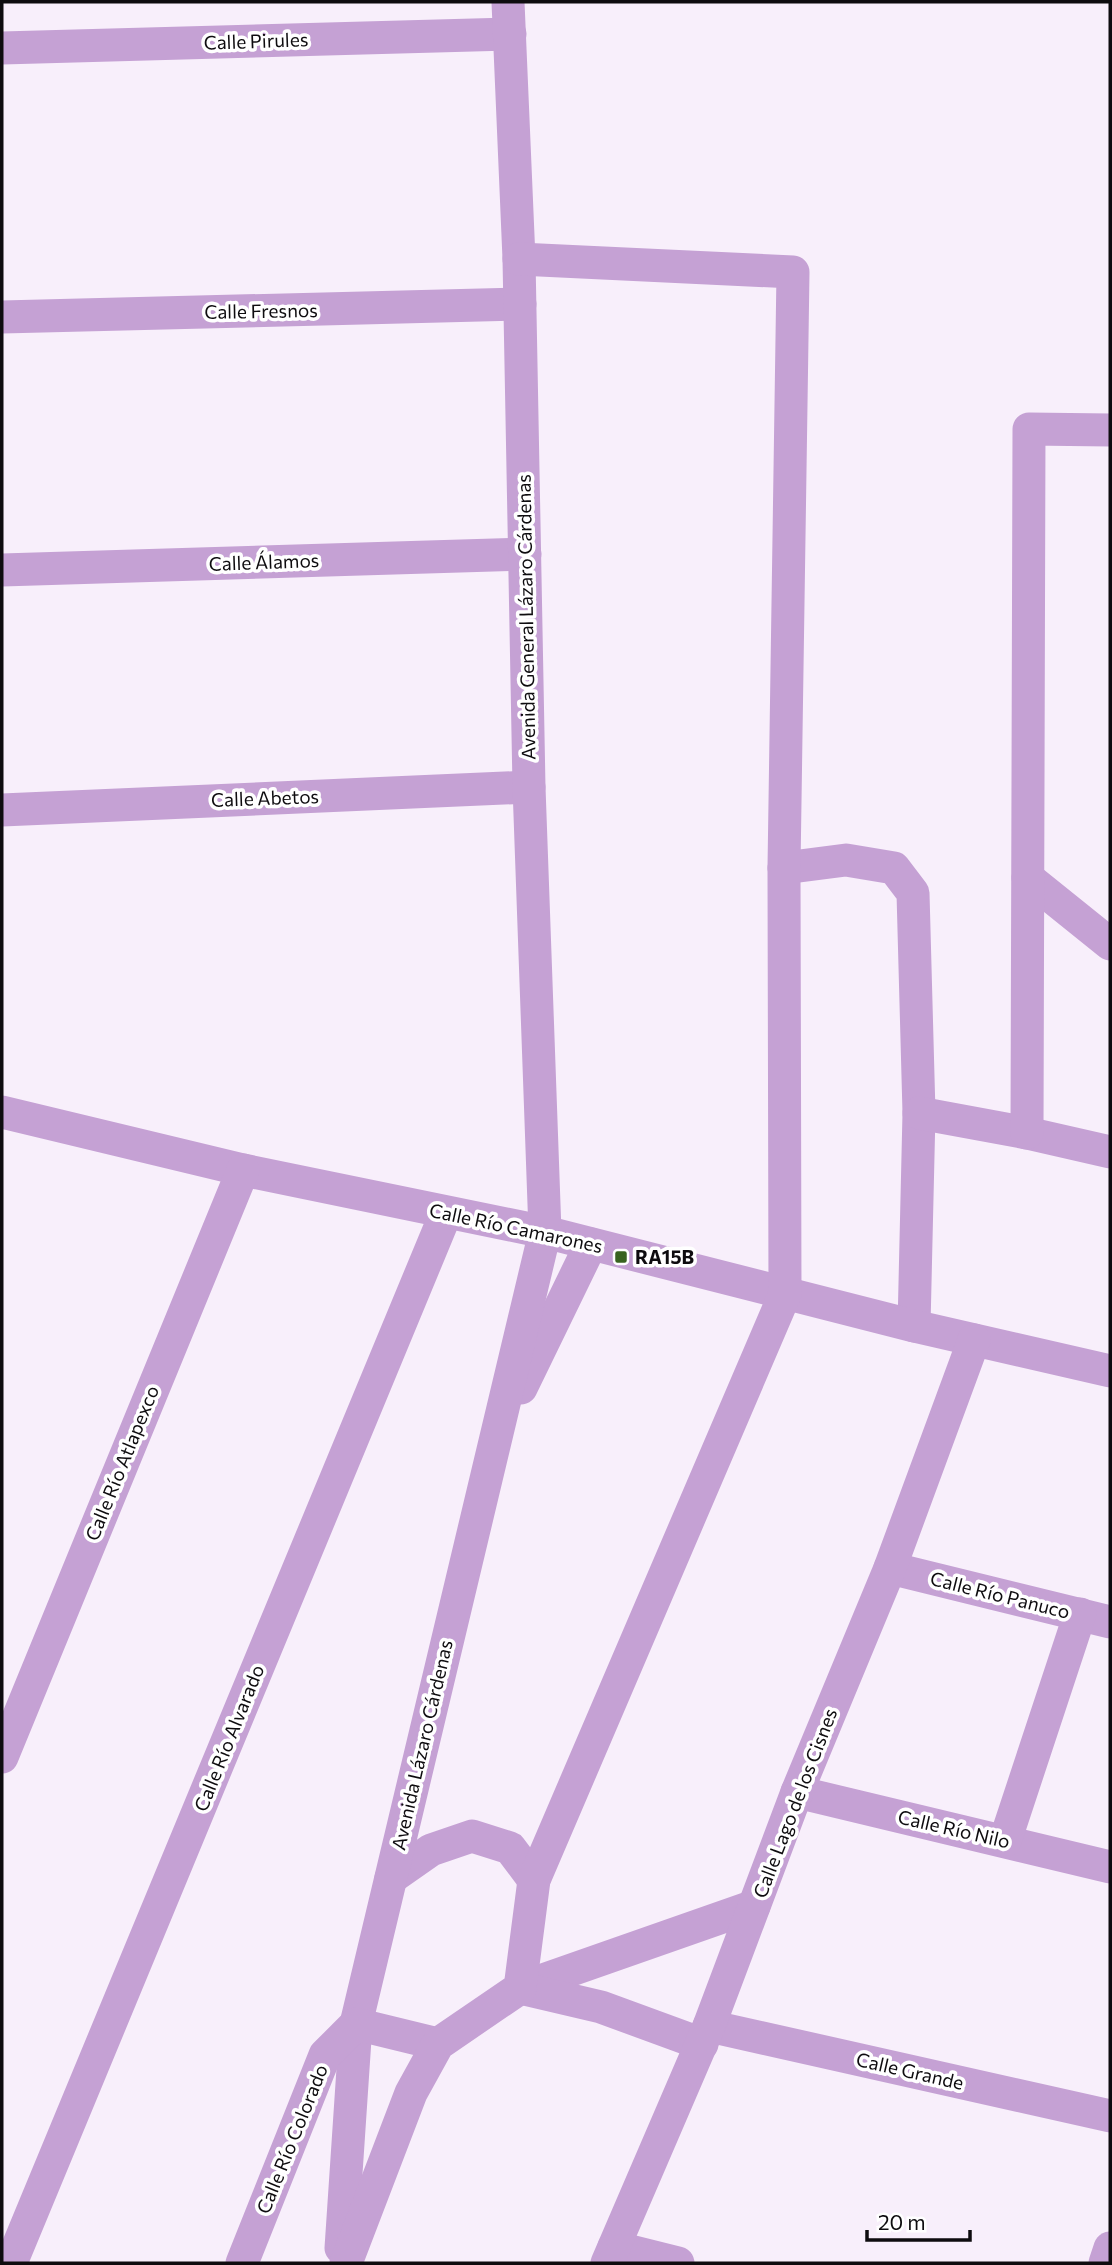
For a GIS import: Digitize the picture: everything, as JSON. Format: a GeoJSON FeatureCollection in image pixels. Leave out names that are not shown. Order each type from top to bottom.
{"type":"FeatureCollection","features":[{"type":"Feature","properties":{"kind":"street","name":"Calle Pirules"},"geometry":{"type":"LineString","coordinates":[[2,48],[509,18]]}},
{"type":"Feature","properties":{"kind":"street","name":"Avenida General Lázaro Cárdenas"},"geometry":{"type":"LineString","coordinates":[[509,18],[519,259],[528,787],[545,1232]]}},
{"type":"Feature","properties":{"kind":"street"},"geometry":{"type":"LineString","coordinates":[[519,259],[793,272],[784,868],[785,1294],[534,1880],[520,1988]]}},
{"type":"Feature","properties":{"kind":"street","name":"Calle Fresnos"},"geometry":{"type":"LineString","coordinates":[[2,317],[520,304]]}},
{"type":"Feature","properties":{"kind":"street"},"geometry":{"type":"LineString","coordinates":[[1027,1133],[1029,429],[1110,430]]}},
{"type":"Feature","properties":{"kind":"street","name":"Calle Álamos"},"geometry":{"type":"LineString","coordinates":[[2,570],[525,554]]}},
{"type":"Feature","properties":{"kind":"street","name":"Calle Abetos"},"geometry":{"type":"LineString","coordinates":[[2,810],[528,787]]}},
{"type":"Feature","properties":{"kind":"street"},"geometry":{"type":"LineString","coordinates":[[784,868],[846,860],[894,868],[913,893],[919,1113],[914,1326]]}},
{"type":"Feature","properties":{"kind":"street"},"geometry":{"type":"LineString","coordinates":[[1028,878],[1110,944]]}},
{"type":"Feature","properties":{"kind":"street"},"geometry":{"type":"LineString","coordinates":[[919,1113],[1110,1152]]}},
{"type":"Feature","properties":{"kind":"street","name":"Calle Río Camarones"},"geometry":{"type":"LineString","coordinates":[[3,1115],[243,1170],[545,1232],[914,1326],[1110,1371]]}},
{"type":"Feature","properties":{"kind":"street","name":"Calle Río Atlapexco"},"geometry":{"type":"LineString","coordinates":[[2,1757],[243,1170]]}},
{"type":"Feature","properties":{"kind":"street","name":"Calle Río Alvarado"},"geometry":{"type":"LineString","coordinates":[[11,2263],[446,1213]]}},
{"type":"Feature","properties":{"kind":"street","name":"Avenida Lázaro Cárdenas"},"geometry":{"type":"LineString","coordinates":[[340,2263],[356,2024],[545,1232]]}},
{"type":"Feature","properties":{"kind":"street"},"geometry":{"type":"LineString","coordinates":[[494,1444],[591,1244]]}},
{"type":"Feature","properties":{"kind":"street","name":"Calle Lago de los Cisnes"},"geometry":{"type":"LineString","coordinates":[[610,2255],[706,2035],[797,1792],[890,1568],[974,1340]]}},
{"type":"Feature","properties":{"kind":"street","name":"Calle Río Panuco"},"geometry":{"type":"LineString","coordinates":[[890,1568],[1095,1618]]}},
{"type":"Feature","properties":{"kind":"street"},"geometry":{"type":"LineString","coordinates":[[1004,1841],[1095,1618]]}},
{"type":"Feature","properties":{"kind":"street","name":"Calle Río Nilo"},"geometry":{"type":"LineString","coordinates":[[797,1792],[1110,1867]]}},
{"type":"Feature","properties":{"kind":"street"},"geometry":{"type":"LineString","coordinates":[[391,1878],[430,1850],[472,1836],[510,1848],[534,1880]]}},
{"type":"Feature","properties":{"kind":"street"},"geometry":{"type":"LineString","coordinates":[[346,2263],[411,2093],[438,2044],[520,1988],[754,1906]]}},
{"type":"Feature","properties":{"kind":"street","name":"Calle Grande"},"geometry":{"type":"LineString","coordinates":[[520,1988],[706,2035],[1110,2116]]}},
{"type":"Feature","properties":{"kind":"street"},"geometry":{"type":"LineString","coordinates":[[356,2024],[438,2044]]}},
{"type":"Feature","properties":{"kind":"street","name":"Calle Río Colorado"},"geometry":{"type":"LineString","coordinates":[[242,2263],[325,2054],[356,2024]]}},
{"type":"Feature","properties":{"kind":"street"},"geometry":{"type":"LineString","coordinates":[[1105,2263],[1110,2248]]}},
{"type":"Feature","properties":{"kind":"street"},"geometry":{"type":"LineString","coordinates":[[610,2255],[678,2263]]}},
{"type":"Feature","properties":{"kind":"place","name":"RA15B"},"geometry":{"type":"Point","coordinates":[621,1257]}}]}
